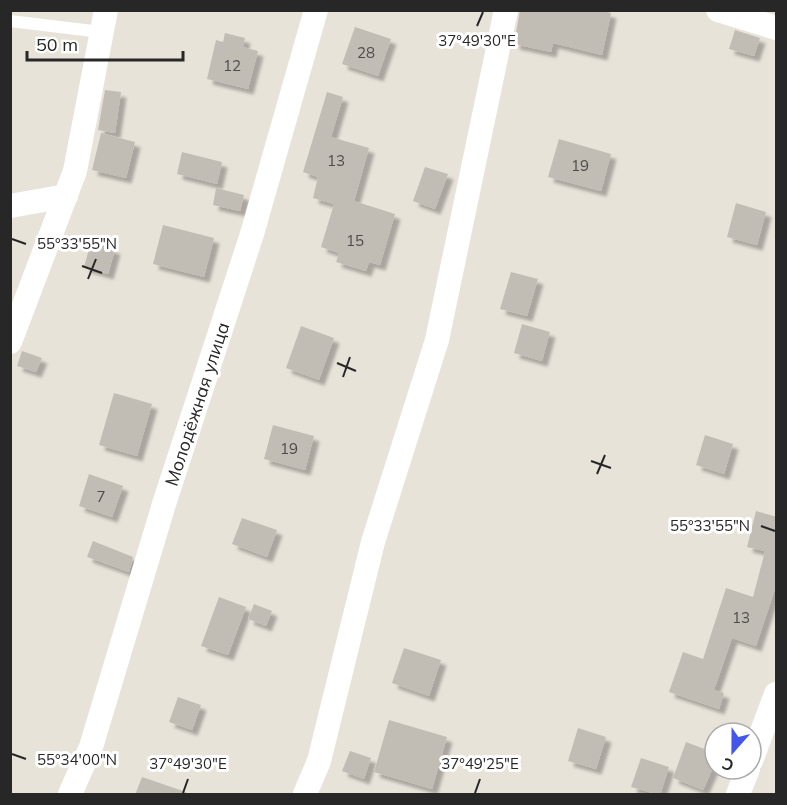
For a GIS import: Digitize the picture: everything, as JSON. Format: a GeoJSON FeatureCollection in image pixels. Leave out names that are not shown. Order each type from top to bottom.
{"type":"FeatureCollection","features":[{"type":"Feature","properties":{"kind":"street","name":"Молодёжная улица"},"geometry":{"type":"LineString","coordinates":[[70,795],[91,747],[164,504],[252,234],[316,10]]}},
{"type":"Feature","properties":{"kind":"street"},"geometry":{"type":"LineString","coordinates":[[305,795],[319,761],[373,542],[437,340],[506,10]]}},
{"type":"Feature","properties":{"kind":"street"},"geometry":{"type":"LineString","coordinates":[[718,10],[777,28]]}},
{"type":"Feature","properties":{"kind":"street"},"geometry":{"type":"LineString","coordinates":[[10,342],[75,171],[104,21]]}},
{"type":"Feature","properties":{"kind":"street"},"geometry":{"type":"LineString","coordinates":[[10,206],[66,196]]}},
{"type":"Feature","properties":{"kind":"street"},"geometry":{"type":"LineString","coordinates":[[763,730],[777,694]]}},
{"type":"Feature","properties":{"kind":"lane"},"geometry":{"type":"LineString","coordinates":[[10,21],[104,21]]}},
{"type":"Feature","properties":{"kind":"building"},"geometry":{"type":"Polygon","coordinates":[[[520,10],[600,10],[611,13],[602,55],[553,43],[551,52],[514,44],[520,10]]]}},
{"type":"Feature","properties":{"kind":"building"},"geometry":{"type":"Polygon","coordinates":[[[355,27],[391,39],[378,76],[342,64],[355,27]]]}},
{"type":"Feature","properties":{"kind":"building"},"geometry":{"type":"Polygon","coordinates":[[[735,30],[760,38],[754,56],[729,49],[735,30]]]}},
{"type":"Feature","properties":{"kind":"building"},"geometry":{"type":"Polygon","coordinates":[[[225,33],[245,38],[243,47],[258,51],[248,89],[207,79],[216,40],[223,42],[225,33]]]}},
{"type":"Feature","properties":{"kind":"building"},"geometry":{"type":"Polygon","coordinates":[[[105,90],[121,92],[115,133],[98,130],[105,90]]]}},
{"type":"Feature","properties":{"kind":"building"},"geometry":{"type":"Polygon","coordinates":[[[327,92],[343,97],[331,137],[369,148],[354,201],[395,214],[380,265],[369,262],[366,271],[336,262],[339,253],[321,247],[334,204],[313,198],[318,177],[303,172],[327,92]]]}},
{"type":"Feature","properties":{"kind":"building"},"geometry":{"type":"Polygon","coordinates":[[[101,133],[135,142],[126,178],[92,170],[101,133]]]}},
{"type":"Feature","properties":{"kind":"building"},"geometry":{"type":"Polygon","coordinates":[[[559,139],[611,154],[601,191],[548,177],[559,139]]]}},
{"type":"Feature","properties":{"kind":"building"},"geometry":{"type":"Polygon","coordinates":[[[182,152],[222,162],[217,184],[177,174],[182,152]]]}},
{"type":"Feature","properties":{"kind":"building"},"geometry":{"type":"Polygon","coordinates":[[[425,167],[448,174],[435,209],[413,201],[425,167]]]}},
{"type":"Feature","properties":{"kind":"building"},"geometry":{"type":"Polygon","coordinates":[[[216,188],[244,195],[240,211],[213,205],[216,188]]]}},
{"type":"Feature","properties":{"kind":"building"},"geometry":{"type":"Polygon","coordinates":[[[736,203],[766,212],[757,245],[727,237],[736,203]]]}},
{"type":"Feature","properties":{"kind":"building"},"geometry":{"type":"Polygon","coordinates":[[[163,225],[214,238],[204,277],[153,264],[163,225]]]}},
{"type":"Feature","properties":{"kind":"building"},"geometry":{"type":"Polygon","coordinates":[[[91,242],[115,249],[108,274],[84,267],[91,242]]]}},
{"type":"Feature","properties":{"kind":"building"},"geometry":{"type":"Polygon","coordinates":[[[511,272],[538,279],[527,316],[500,309],[511,272]]]}},
{"type":"Feature","properties":{"kind":"building"},"geometry":{"type":"Polygon","coordinates":[[[522,324],[550,332],[542,361],[514,353],[522,324]]]}},
{"type":"Feature","properties":{"kind":"building"},"geometry":{"type":"Polygon","coordinates":[[[301,326],[334,338],[319,380],[286,368],[301,326]]]}},
{"type":"Feature","properties":{"kind":"building"},"geometry":{"type":"Polygon","coordinates":[[[22,351],[42,358],[36,372],[17,366],[22,351]]]}},
{"type":"Feature","properties":{"kind":"building"},"geometry":{"type":"Polygon","coordinates":[[[114,393],[152,404],[137,456],[99,445],[114,393]]]}},
{"type":"Feature","properties":{"kind":"building"},"geometry":{"type":"Polygon","coordinates":[[[273,425],[314,436],[305,470],[264,459],[273,425]]]}},
{"type":"Feature","properties":{"kind":"building"},"geometry":{"type":"Polygon","coordinates":[[[705,435],[733,444],[724,474],[696,465],[705,435]]]}},
{"type":"Feature","properties":{"kind":"building"},"geometry":{"type":"Polygon","coordinates":[[[89,474],[123,486],[112,517],[79,506],[89,474]]]}},
{"type":"Feature","properties":{"kind":"building"},"geometry":{"type":"Polygon","coordinates":[[[756,511],[777,517],[777,583],[756,646],[732,638],[714,690],[724,693],[719,709],[669,692],[683,652],[703,659],[726,588],[753,597],[765,551],[747,547],[756,511]]]}},
{"type":"Feature","properties":{"kind":"building"},"geometry":{"type":"Polygon","coordinates":[[[242,518],[277,530],[267,557],[232,544],[242,518]]]}},
{"type":"Feature","properties":{"kind":"building"},"geometry":{"type":"Polygon","coordinates":[[[93,541],[133,557],[129,572],[87,557],[93,541]]]}},
{"type":"Feature","properties":{"kind":"building"},"geometry":{"type":"Polygon","coordinates":[[[219,597],[246,607],[228,655],[201,646],[219,597]]]}},
{"type":"Feature","properties":{"kind":"building"},"geometry":{"type":"Polygon","coordinates":[[[254,604],[272,611],[266,626],[248,619],[254,604]]]}},
{"type":"Feature","properties":{"kind":"building"},"geometry":{"type":"Polygon","coordinates":[[[404,648],[441,660],[429,696],[392,683],[404,648]]]}},
{"type":"Feature","properties":{"kind":"building"},"geometry":{"type":"Polygon","coordinates":[[[178,697],[201,705],[192,730],[169,722],[178,697]]]}},
{"type":"Feature","properties":{"kind":"building"},"geometry":{"type":"Polygon","coordinates":[[[389,720],[447,737],[432,789],[374,772],[389,720]]]}},
{"type":"Feature","properties":{"kind":"building"},"geometry":{"type":"Polygon","coordinates":[[[578,728],[606,737],[596,769],[568,761],[578,728]]]}},
{"type":"Feature","properties":{"kind":"building"},"geometry":{"type":"Polygon","coordinates":[[[686,742],[703,748],[703,781],[707,781],[703,790],[673,778],[686,742]]]}},
{"type":"Feature","properties":{"kind":"building"},"geometry":{"type":"Polygon","coordinates":[[[350,751],[371,758],[364,779],[342,771],[350,751]]]}},
{"type":"Feature","properties":{"kind":"building"},"geometry":{"type":"Polygon","coordinates":[[[641,758],[669,767],[660,795],[631,787],[641,758]]]}},
{"type":"Feature","properties":{"kind":"building"},"geometry":{"type":"Polygon","coordinates":[[[142,777],[186,792],[186,795],[135,795],[142,777]]]}}]}
